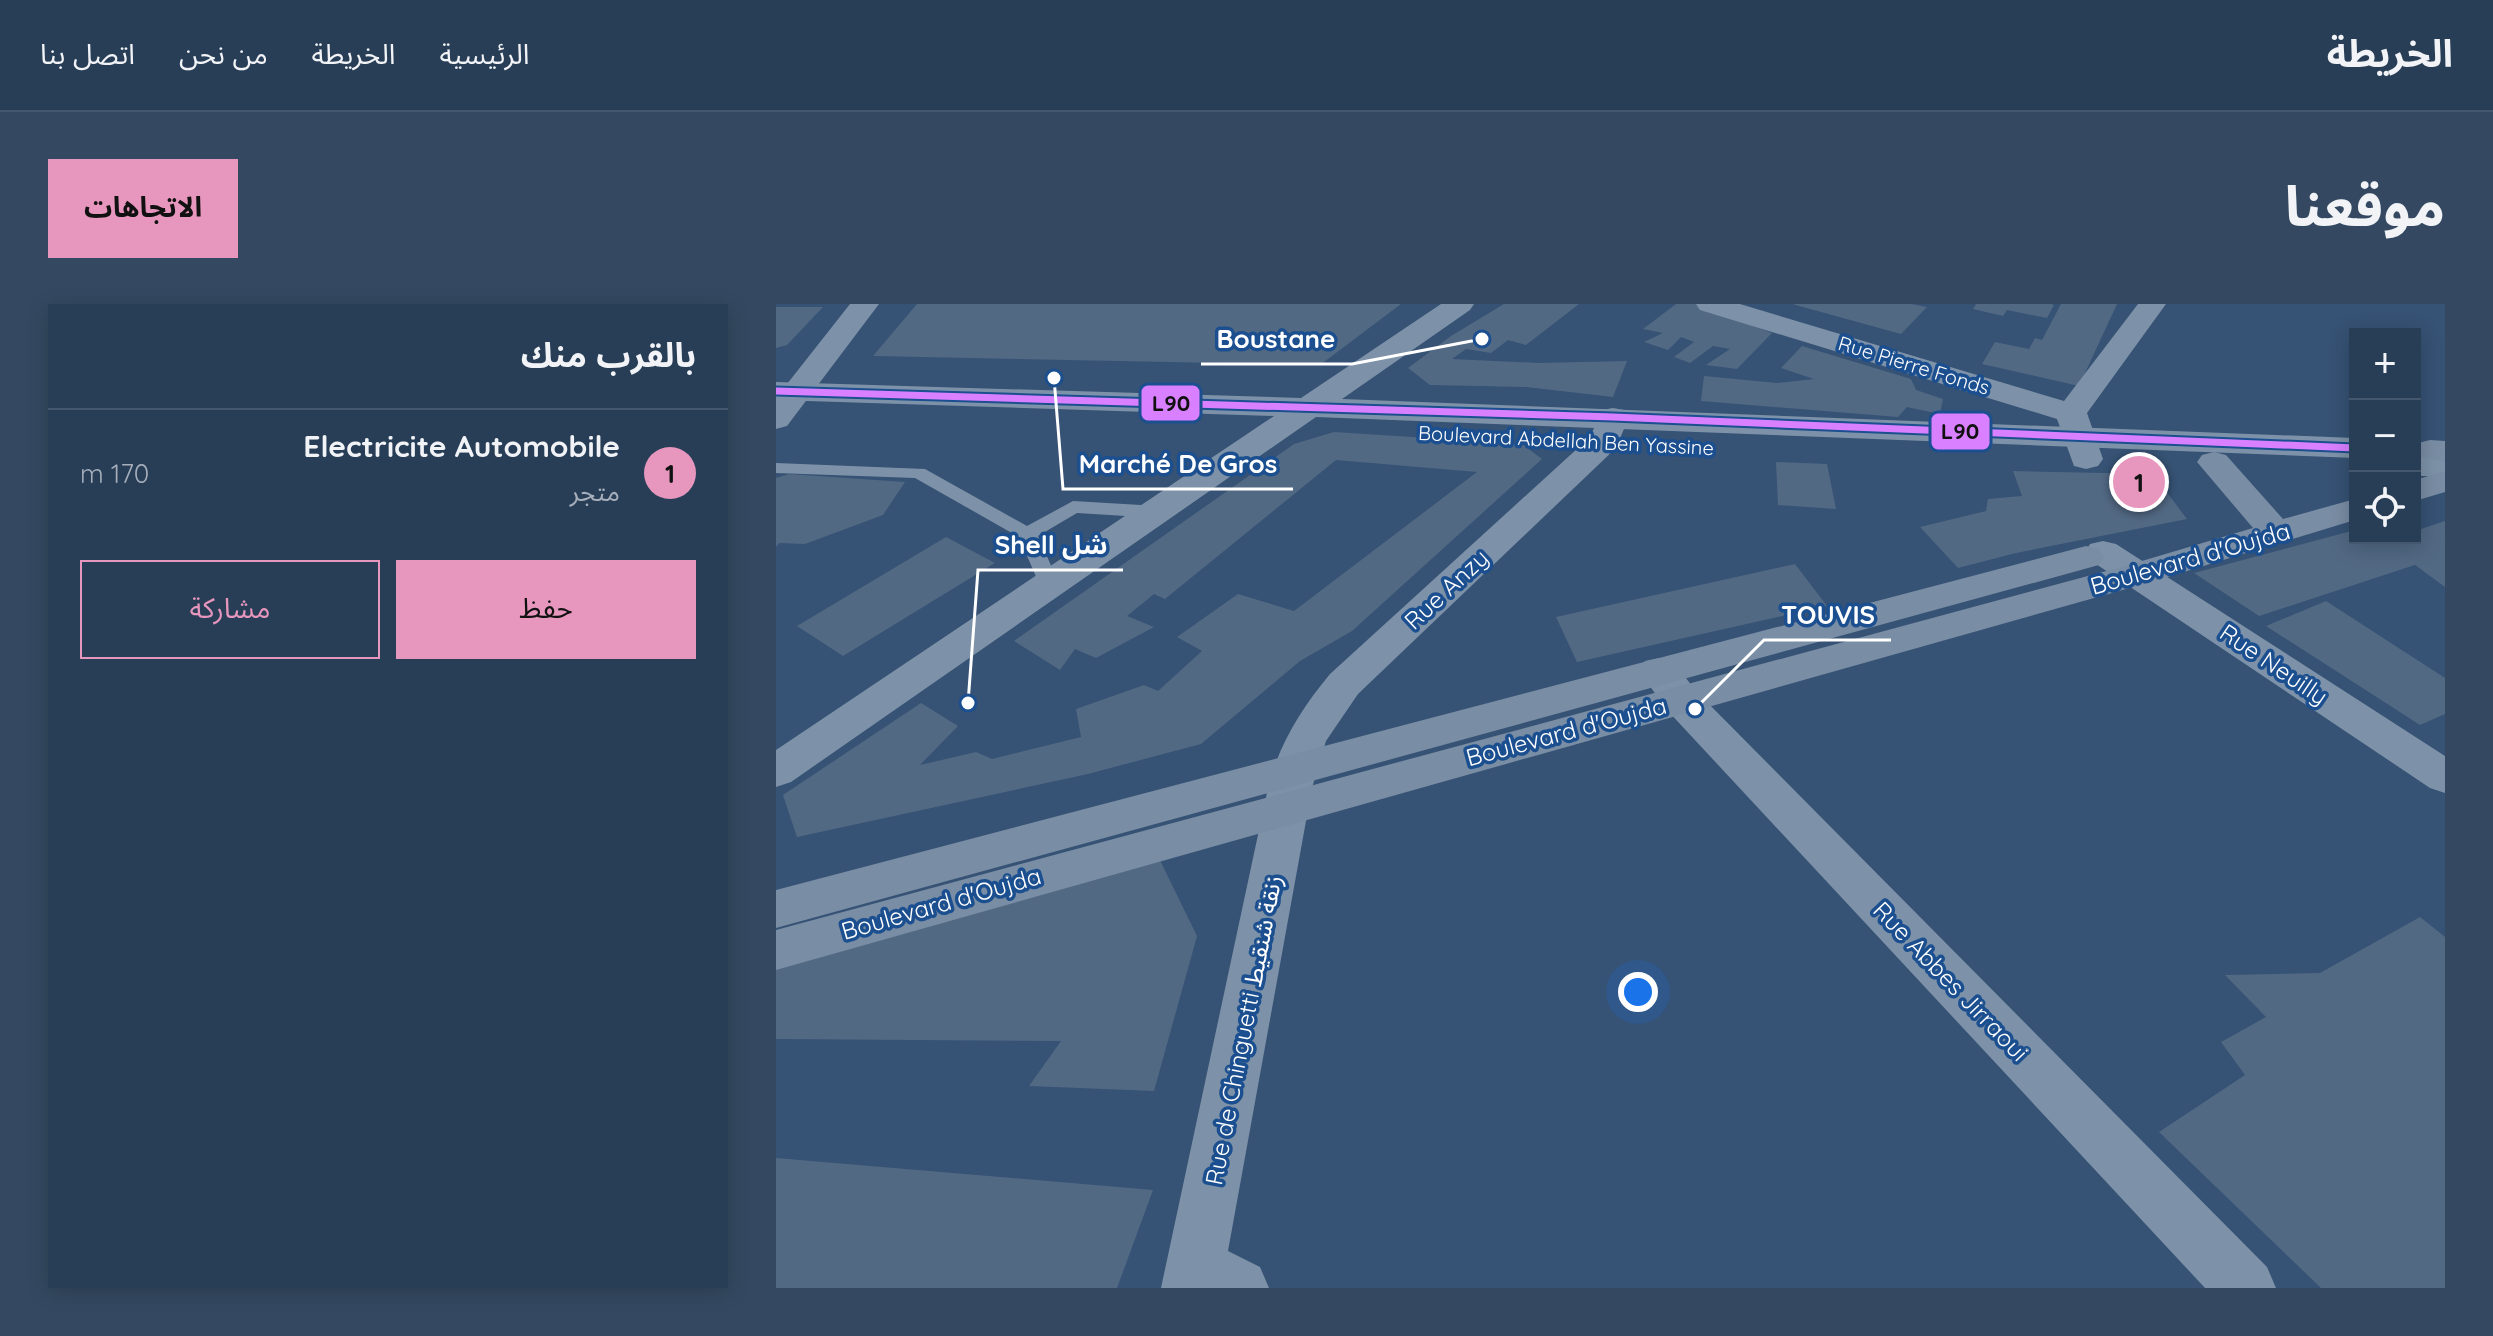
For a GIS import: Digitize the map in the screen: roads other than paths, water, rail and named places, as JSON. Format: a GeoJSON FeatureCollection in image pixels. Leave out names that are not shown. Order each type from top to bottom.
{"type":"FeatureCollection","features":[{"type":"Feature","properties":{"kind":"main road"},"geometry":{"type":"LineString","coordinates":[[2214,462],[2266,521]]}},
{"type":"Feature","properties":{"kind":"main road"},"geometry":{"type":"LineString","coordinates":[[2421,481],[2432,463]]}},
{"type":"Feature","properties":{"kind":"main road","name":"Boulevard d'Oujda"},"geometry":{"type":"LineString","coordinates":[[786,927],[1984,600],[2138,574],[2349,488]]}},
{"type":"Feature","properties":{"kind":"main road","name":"Boulevard d'Oujda"},"geometry":{"type":"LineString","coordinates":[[1984,600],[2103,552],[2266,521],[2349,510]]}},
{"type":"Feature","properties":{"kind":"street"},"geometry":{"type":"LineString","coordinates":[[780,407],[865,304]]}},
{"type":"Feature","properties":{"kind":"street"},"geometry":{"type":"LineString","coordinates":[[776,771],[1460,304]]}},
{"type":"Feature","properties":{"kind":"street","name":"Rue Pierre Fonds"},"geometry":{"type":"LineString","coordinates":[[1710,304],[2079,437]]}},
{"type":"Feature","properties":{"kind":"street"},"geometry":{"type":"LineString","coordinates":[[2079,437],[2152,304]]}},
{"type":"Feature","properties":{"kind":"street","name":"Boulevard Abdellah Ben Yassine"},"geometry":{"type":"LineString","coordinates":[[780,407],[1157,414],[1314,406],[1609,429],[1778,437],[2079,437],[2349,448]]}},
{"type":"Feature","properties":{"kind":"street","name":"Boulevard Abdellah Ben Yassine"},"geometry":{"type":"LineString","coordinates":[[1157,414],[1281,429],[1609,429]]}},
{"type":"Feature","properties":{"kind":"street","name":"Rue Anzy"},"geometry":{"type":"LineString","coordinates":[[1289,789],[1313,726],[1344,684],[1609,429]]}},
{"type":"Feature","properties":{"kind":"street","name":"Boulevard Abdellah Ben Yassine"},"geometry":{"type":"LineString","coordinates":[[2079,437],[2214,462],[2349,465]]}},
{"type":"Feature","properties":{"kind":"street","name":"Rue Neuilly"},"geometry":{"type":"LineString","coordinates":[[2103,552],[2445,777]]}},
{"type":"Feature","properties":{"kind":"street","name":"Rue Abbes Jirraoui"},"geometry":{"type":"LineString","coordinates":[[1670,686],[2246,1288]]}},
{"type":"Feature","properties":{"kind":"street","name":"Rue de Chinguetti زنقة شنقيط"},"geometry":{"type":"LineString","coordinates":[[1209,1281],[1289,789]]}},
{"type":"Feature","properties":{"kind":"lane"},"geometry":{"type":"LineString","coordinates":[[776,468],[919,473],[1027,534],[1050,586]]}},
{"type":"Feature","properties":{"kind":"lane"},"geometry":{"type":"LineString","coordinates":[[1027,534],[1073,507],[1158,512]]}},
{"type":"Feature","properties":{"kind":"place","name":"Boustane"},"geometry":{"type":"Point","coordinates":[1482,339]}},
{"type":"Feature","properties":{"kind":"place","name":"Marché De Gros"},"geometry":{"type":"Point","coordinates":[1054,378]}},
{"type":"Feature","properties":{"kind":"place","name":"Electricite Automobile"},"geometry":{"type":"Point","coordinates":[2139,482]}},
{"type":"Feature","properties":{"kind":"place","name":"Shell شل"},"geometry":{"type":"Point","coordinates":[968,703]}},
{"type":"Feature","properties":{"kind":"place","name":"TOUVIS"},"geometry":{"type":"Point","coordinates":[1695,709]}}]}
